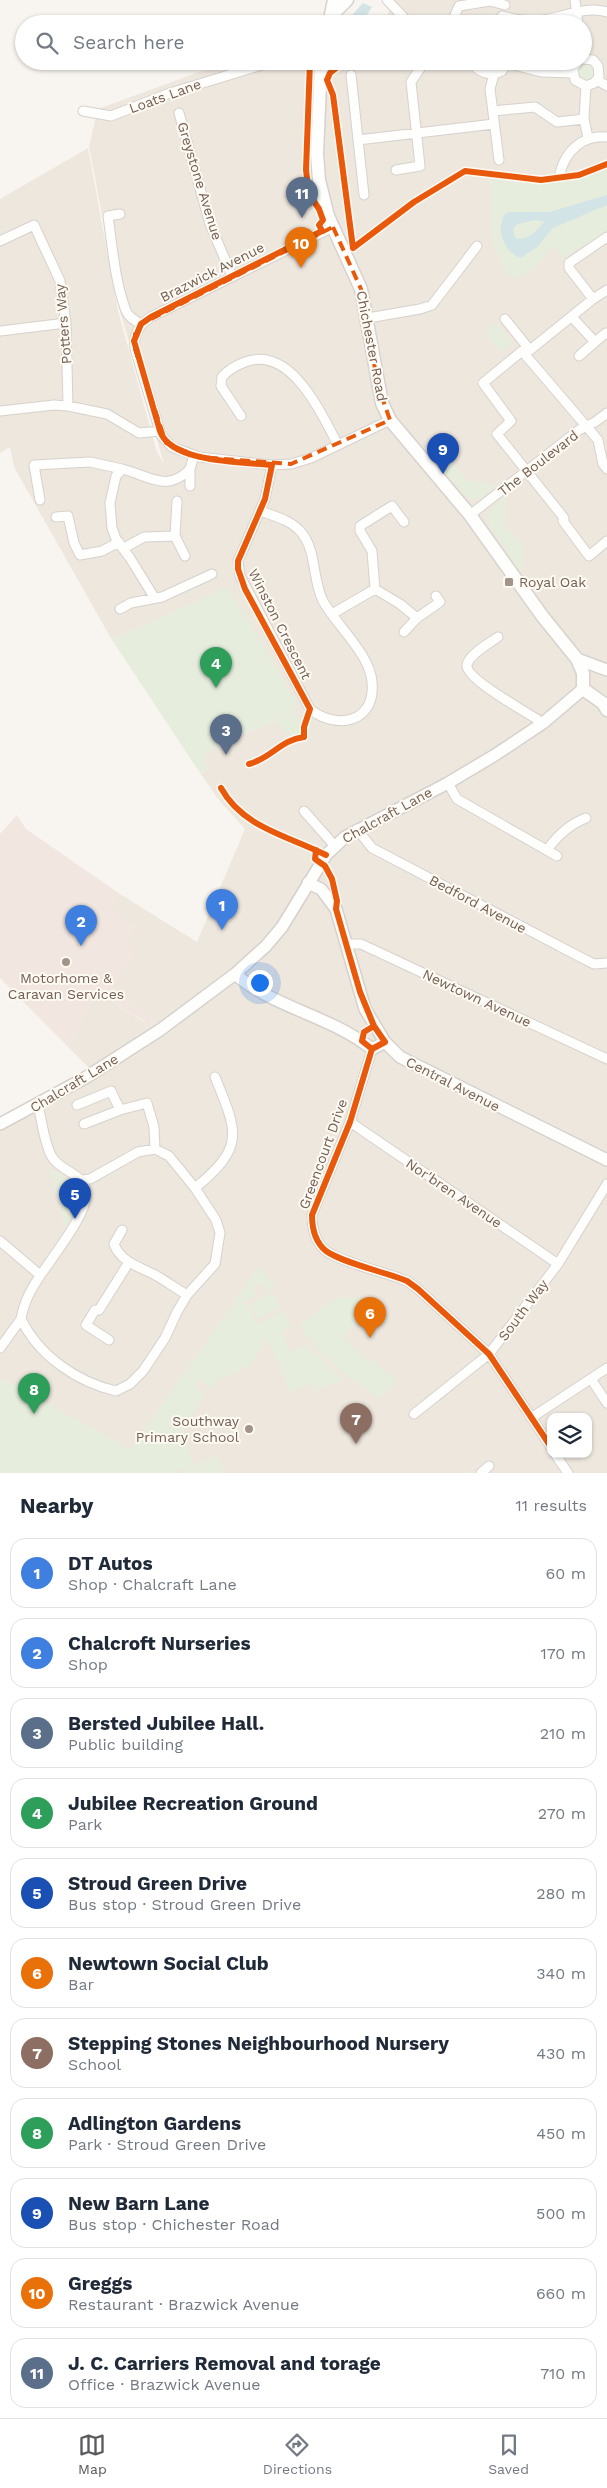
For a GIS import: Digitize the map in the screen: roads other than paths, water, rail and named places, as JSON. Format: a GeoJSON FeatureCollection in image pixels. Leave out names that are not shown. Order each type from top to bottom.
{"type":"FeatureCollection","features":[{"type":"Feature","properties":{"kind":"main road"},"geometry":{"type":"LineString","coordinates":[[331,15],[334,0]]}},
{"type":"Feature","properties":{"kind":"main road"},"geometry":{"type":"LineString","coordinates":[[334,15],[347,0]]}},
{"type":"Feature","properties":{"kind":"main road","name":"Chichester Road"},"geometry":{"type":"LineString","coordinates":[[321,70],[318,170],[323,199],[362,290],[382,403],[390,420],[470,515],[543,617],[577,659],[583,673],[583,689]]}},
{"type":"Feature","properties":{"kind":"main road"},"geometry":{"type":"LineString","coordinates":[[583,689],[606,704]]}},
{"type":"Feature","properties":{"kind":"street"},"geometry":{"type":"LineString","coordinates":[[575,0],[576,15]]}},
{"type":"Feature","properties":{"kind":"street"},"geometry":{"type":"LineString","coordinates":[[389,1],[402,15]]}},
{"type":"Feature","properties":{"kind":"street"},"geometry":{"type":"LineString","coordinates":[[455,15],[459,6],[490,1],[506,2],[502,15]]}},
{"type":"Feature","properties":{"kind":"street"},"geometry":{"type":"LineString","coordinates":[[564,15],[594,10],[607,12]]}},
{"type":"Feature","properties":{"kind":"street"},"geometry":{"type":"LineString","coordinates":[[572,73],[578,83],[586,86],[597,80],[603,64]]}},
{"type":"Feature","properties":{"kind":"street","name":"Loats Lane"},"geometry":{"type":"LineString","coordinates":[[83,111],[111,116],[179,90],[245,70]]}},
{"type":"Feature","properties":{"kind":"street"},"geometry":{"type":"LineString","coordinates":[[396,170],[420,166],[411,82],[419,70]]}},
{"type":"Feature","properties":{"kind":"street"},"geometry":{"type":"LineString","coordinates":[[479,70],[494,74],[502,70]]}},
{"type":"Feature","properties":{"kind":"street"},"geometry":{"type":"LineString","coordinates":[[534,70],[572,73]]}},
{"type":"Feature","properties":{"kind":"street"},"geometry":{"type":"LineString","coordinates":[[351,74],[358,140],[367,192]]}},
{"type":"Feature","properties":{"kind":"street"},"geometry":{"type":"LineString","coordinates":[[494,74],[490,89],[499,160]]}},
{"type":"Feature","properties":{"kind":"street"},"geometry":{"type":"LineString","coordinates":[[597,80],[607,86]]}},
{"type":"Feature","properties":{"kind":"street"},"geometry":{"type":"LineString","coordinates":[[586,86],[584,119],[588,138]]}},
{"type":"Feature","properties":{"kind":"street"},"geometry":{"type":"LineString","coordinates":[[493,111],[535,107],[557,122],[584,119]]}},
{"type":"Feature","properties":{"kind":"street","name":"Greystone Avenue"},"geometry":{"type":"LineString","coordinates":[[179,113],[210,224],[232,276]]}},
{"type":"Feature","properties":{"kind":"street"},"geometry":{"type":"LineString","coordinates":[[358,140],[494,124]]}},
{"type":"Feature","properties":{"kind":"street"},"geometry":{"type":"LineString","coordinates":[[560,173],[567,156],[588,138],[607,137]]}},
{"type":"Feature","properties":{"kind":"street"},"geometry":{"type":"LineString","coordinates":[[120,214],[108,216],[114,257],[125,309],[133,320],[141,324],[135,334],[135,349],[160,431],[166,443],[194,455],[272,465],[291,464],[338,445],[390,420]]}},
{"type":"Feature","properties":{"kind":"street","name":"Potters Way"},"geometry":{"type":"LineString","coordinates":[[0,241],[34,225],[60,281],[66,323],[68,406]]}},
{"type":"Feature","properties":{"kind":"street","name":"Brazwick Avenue"},"geometry":{"type":"LineString","coordinates":[[141,324],[155,314],[333,226]]}},
{"type":"Feature","properties":{"kind":"street"},"geometry":{"type":"LineString","coordinates":[[593,299],[569,268],[569,263],[607,237]]}},
{"type":"Feature","properties":{"kind":"street"},"geometry":{"type":"LineString","coordinates":[[368,318],[420,309],[432,305],[478,246]]}},
{"type":"Feature","properties":{"kind":"street"},"geometry":{"type":"LineString","coordinates":[[607,290],[483,383],[511,421],[497,434],[564,518],[563,521],[589,556],[607,542]]}},
{"type":"Feature","properties":{"kind":"street"},"geometry":{"type":"LineString","coordinates":[[572,317],[595,342]]}},
{"type":"Feature","properties":{"kind":"street"},"geometry":{"type":"LineString","coordinates":[[505,319],[560,398],[566,401],[598,440],[603,464],[607,469]]}},
{"type":"Feature","properties":{"kind":"street"},"geometry":{"type":"LineString","coordinates":[[0,331],[66,323]]}},
{"type":"Feature","properties":{"kind":"street"},"geometry":{"type":"LineString","coordinates":[[579,356],[606,334]]}},
{"type":"Feature","properties":{"kind":"street"},"geometry":{"type":"LineString","coordinates":[[240,416],[221,386],[222,377],[236,366],[248,361],[272,360],[287,369],[301,384],[323,416],[338,445]]}},
{"type":"Feature","properties":{"kind":"street"},"geometry":{"type":"LineString","coordinates":[[0,410],[54,405],[68,406],[107,414],[139,433],[160,431]]}},
{"type":"Feature","properties":{"kind":"street","name":"The Boulevard"},"geometry":{"type":"LineString","coordinates":[[470,515],[526,471],[607,413]]}},
{"type":"Feature","properties":{"kind":"street"},"geometry":{"type":"LineString","coordinates":[[190,486],[190,469],[194,455]]}},
{"type":"Feature","properties":{"kind":"street"},"geometry":{"type":"LineString","coordinates":[[40,500],[34,465],[90,462],[166,482],[178,480],[190,469]]}},
{"type":"Feature","properties":{"kind":"street","name":"Winston Crescent"},"geometry":{"type":"LineString","coordinates":[[260,511],[294,525],[304,536],[309,545],[322,600],[370,669],[373,691],[365,709],[360,715],[338,722],[328,720],[310,708],[240,576],[238,561],[269,486],[272,465]]}},
{"type":"Feature","properties":{"kind":"street"},"geometry":{"type":"LineString","coordinates":[[122,469],[116,476],[110,508],[112,528],[154,597]]}},
{"type":"Feature","properties":{"kind":"street"},"geometry":{"type":"LineString","coordinates":[[177,501],[175,536],[185,556]]}},
{"type":"Feature","properties":{"kind":"street"},"geometry":{"type":"LineString","coordinates":[[375,589],[372,551],[360,531],[360,526],[392,506],[404,522]]}},
{"type":"Feature","properties":{"kind":"street"},"geometry":{"type":"LineString","coordinates":[[56,517],[68,516],[74,543],[80,555],[102,551],[144,537],[175,536]]}},
{"type":"Feature","properties":{"kind":"street"},"geometry":{"type":"LineString","coordinates":[[120,609],[154,597],[162,597],[212,574]]}},
{"type":"Feature","properties":{"kind":"street"},"geometry":{"type":"LineString","coordinates":[[332,614],[375,589]]}},
{"type":"Feature","properties":{"kind":"street"},"geometry":{"type":"LineString","coordinates":[[375,589],[418,618]]}},
{"type":"Feature","properties":{"kind":"street"},"geometry":{"type":"LineString","coordinates":[[404,632],[418,618],[440,602],[436,596]]}},
{"type":"Feature","properties":{"kind":"street"},"geometry":{"type":"LineString","coordinates":[[498,637],[470,659],[467,666],[469,673],[478,682],[543,723]]}},
{"type":"Feature","properties":{"kind":"street"},"geometry":{"type":"LineString","coordinates":[[577,659],[607,670]]}},
{"type":"Feature","properties":{"kind":"street","name":"Chalcraft Lane"},"geometry":{"type":"LineString","coordinates":[[0,1124],[38,1105],[160,1030],[235,974],[266,946],[276,934],[334,845],[357,829],[448,783],[495,755],[543,723],[583,689]]}},
{"type":"Feature","properties":{"kind":"street"},"geometry":{"type":"LineString","coordinates":[[448,783],[457,799],[557,856]]}},
{"type":"Feature","properties":{"kind":"street"},"geometry":{"type":"LineString","coordinates":[[304,811],[334,845]]}},
{"type":"Feature","properties":{"kind":"street"},"geometry":{"type":"LineString","coordinates":[[547,850],[554,840],[576,822],[586,818]]}},
{"type":"Feature","properties":{"kind":"street","name":"Bedford Avenue"},"geometry":{"type":"LineString","coordinates":[[357,829],[372,848],[594,964],[607,963]]}},
{"type":"Feature","properties":{"kind":"street","name":"Central Avenue"},"geometry":{"type":"LineString","coordinates":[[308,883],[321,889],[332,901],[365,1009],[363,1034],[385,1042],[400,1057],[418,1067],[607,1160]]}},
{"type":"Feature","properties":{"kind":"street","name":"Newtown Avenue"},"geometry":{"type":"LineString","coordinates":[[346,944],[361,944],[607,1059]]}},
{"type":"Feature","properties":{"kind":"street"},"geometry":{"type":"LineString","coordinates":[[235,974],[252,987],[363,1034],[372,1048],[385,1042]]}},
{"type":"Feature","properties":{"kind":"street","name":"Greencourt Drive"},"geometry":{"type":"LineString","coordinates":[[372,1048],[371,1058],[350,1122],[312,1216],[312,1226],[316,1237],[326,1250],[333,1254],[386,1272],[414,1285],[488,1354],[547,1441]]}},
{"type":"Feature","properties":{"kind":"street"},"geometry":{"type":"LineString","coordinates":[[195,1188],[223,1162],[232,1147],[233,1132],[228,1109],[215,1077]]}},
{"type":"Feature","properties":{"kind":"street"},"geometry":{"type":"LineString","coordinates":[[76,1105],[110,1091],[120,1110]]}},
{"type":"Feature","properties":{"kind":"street"},"geometry":{"type":"LineString","coordinates":[[84,1124],[120,1110],[147,1103],[154,1127],[155,1149]]}},
{"type":"Feature","properties":{"kind":"street"},"geometry":{"type":"LineString","coordinates":[[0,1348],[21,1319],[24,1305],[40,1275],[84,1207],[86,1190],[82,1180],[59,1166],[51,1156],[38,1105]]}},
{"type":"Feature","properties":{"kind":"street","name":"Nor'bren Avenue"},"geometry":{"type":"LineString","coordinates":[[350,1122],[558,1264]]}},
{"type":"Feature","properties":{"kind":"street"},"geometry":{"type":"LineString","coordinates":[[21,1319],[41,1350],[77,1376],[101,1388],[116,1391],[130,1384],[143,1371],[166,1338],[177,1312],[187,1296],[206,1278],[215,1264],[220,1233],[216,1220],[195,1188],[182,1175],[169,1156],[155,1149],[138,1152],[90,1179],[82,1180]]}},
{"type":"Feature","properties":{"kind":"street","name":"South Way"},"geometry":{"type":"LineString","coordinates":[[414,1414],[488,1354],[558,1264],[607,1184]]}},
{"type":"Feature","properties":{"kind":"street"},"geometry":{"type":"LineString","coordinates":[[122,1230],[114,1244],[118,1253],[129,1262],[158,1277],[187,1296]]}},
{"type":"Feature","properties":{"kind":"street"},"geometry":{"type":"LineString","coordinates":[[0,1241],[40,1275]]}},
{"type":"Feature","properties":{"kind":"street"},"geometry":{"type":"LineString","coordinates":[[109,1340],[86,1325],[95,1310],[99,1310],[129,1262]]}},
{"type":"Feature","properties":{"kind":"street"},"geometry":{"type":"LineString","coordinates":[[531,1418],[607,1368]]}},
{"type":"Feature","properties":{"kind":"street"},"geometry":{"type":"LineString","coordinates":[[591,1379],[607,1403]]}},
{"type":"Feature","properties":{"kind":"street"},"geometry":{"type":"LineString","coordinates":[[558,1458],[568,1473]]}},
{"type":"Feature","properties":{"kind":"street"},"geometry":{"type":"LineString","coordinates":[[481,1473],[489,1466]]}},
{"type":"Feature","properties":{"kind":"place","name":"J. C. Carriers Removal and torage"},"geometry":{"type":"Point","coordinates":[302,218]}},
{"type":"Feature","properties":{"kind":"place","name":"Greggs"},"geometry":{"type":"Point","coordinates":[301,268]}},
{"type":"Feature","properties":{"kind":"place","name":"New Barn Lane"},"geometry":{"type":"Point","coordinates":[443,474]}},
{"type":"Feature","properties":{"kind":"place","name":"Royal Oak"},"geometry":{"type":"Point","coordinates":[509,582]}},
{"type":"Feature","properties":{"kind":"place","name":"Jubilee Recreation Ground"},"geometry":{"type":"Point","coordinates":[216,688]}},
{"type":"Feature","properties":{"kind":"place","name":"Bersted Jubilee Hall."},"geometry":{"type":"Point","coordinates":[226,755]}},
{"type":"Feature","properties":{"kind":"place","name":"DT Autos"},"geometry":{"type":"Point","coordinates":[222,930]}},
{"type":"Feature","properties":{"kind":"place","name":"Chalcroft Nurseries"},"geometry":{"type":"Point","coordinates":[81,946]}},
{"type":"Feature","properties":{"kind":"place","name":"Motorhome & Caravan Services"},"geometry":{"type":"Point","coordinates":[66,962]}},
{"type":"Feature","properties":{"kind":"place","name":"Stroud Green Drive"},"geometry":{"type":"Point","coordinates":[75,1219]}},
{"type":"Feature","properties":{"kind":"place","name":"Newtown Social Club"},"geometry":{"type":"Point","coordinates":[370,1338]}},
{"type":"Feature","properties":{"kind":"place","name":"Adlington Gardens"},"geometry":{"type":"Point","coordinates":[34,1414]}},
{"type":"Feature","properties":{"kind":"place","name":"Southway Primary School"},"geometry":{"type":"Point","coordinates":[249,1429]}},
{"type":"Feature","properties":{"kind":"place","name":"Stepping Stones Neighbourhood Nursery"},"geometry":{"type":"Point","coordinates":[356,1444]}}]}
